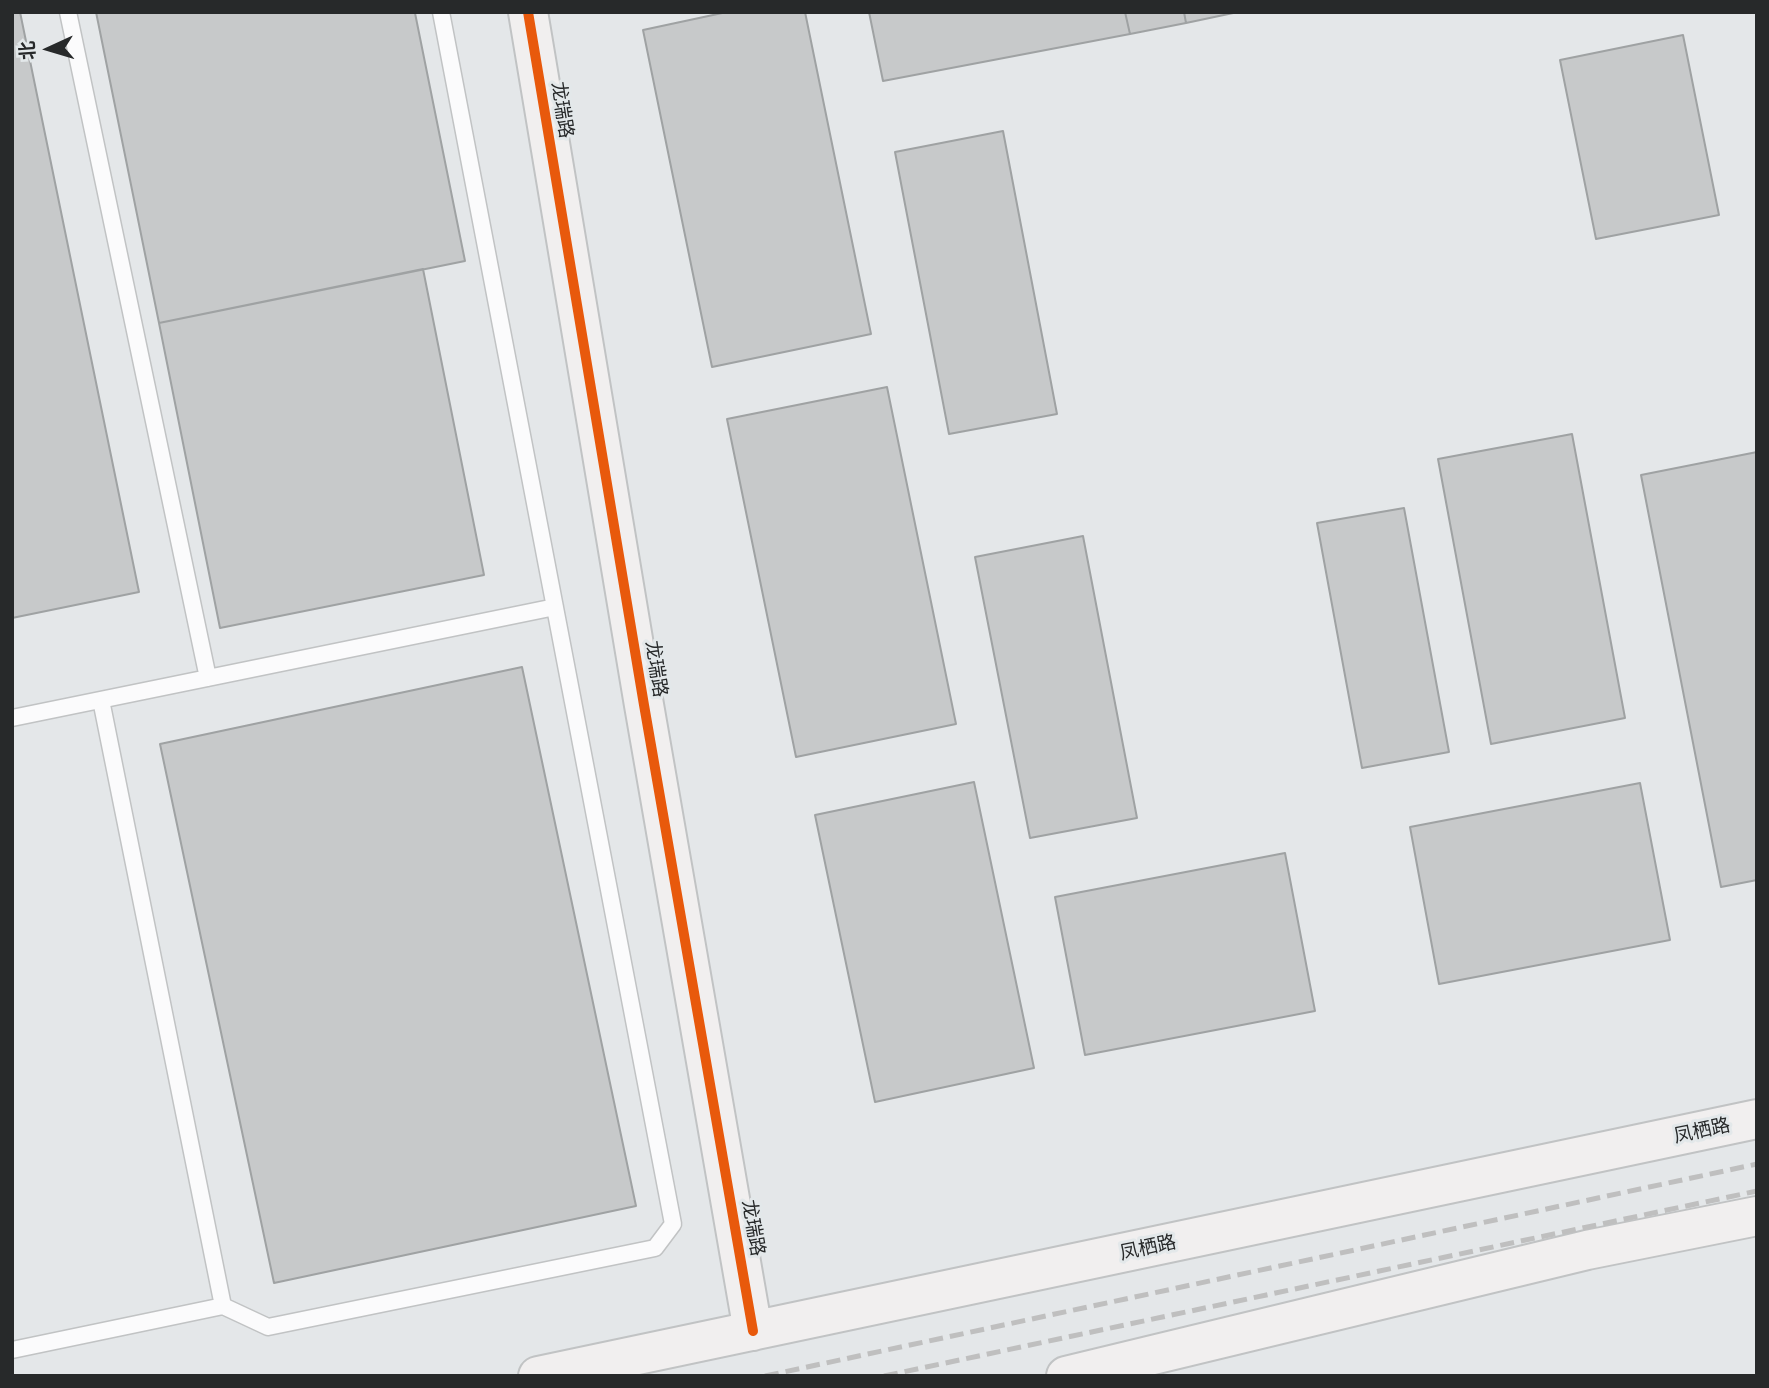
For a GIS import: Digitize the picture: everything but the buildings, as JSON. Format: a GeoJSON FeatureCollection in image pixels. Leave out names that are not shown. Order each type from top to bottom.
{"type":"FeatureCollection","features":[{"type":"Feature","properties":{"kind":"main road","name":"龙瑞路"},"geometry":{"type":"LineString","coordinates":[[528,12],[644,705],[753,1331]]}},
{"type":"Feature","properties":{"kind":"main road","name":"凤栖路"},"geometry":{"type":"LineString","coordinates":[[538,1376],[1757,1119]]}},
{"type":"Feature","properties":{"kind":"main road"},"geometry":{"type":"LineString","coordinates":[[1066,1376],[1587,1250],[1757,1216]]}},
{"type":"Feature","properties":{"kind":"lane"},"geometry":{"type":"LineString","coordinates":[[68,12],[208,678]]}},
{"type":"Feature","properties":{"kind":"lane"},"geometry":{"type":"LineString","coordinates":[[12,1350],[223,1306],[268,1327],[655,1248],[673,1224],[441,12]]}},
{"type":"Feature","properties":{"kind":"lane"},"geometry":{"type":"LineString","coordinates":[[12,718],[555,607]]}},
{"type":"Feature","properties":{"kind":"lane"},"geometry":{"type":"LineString","coordinates":[[101,700],[223,1306]]}},
{"type":"Feature","properties":{"kind":"railway"},"geometry":{"type":"LineString","coordinates":[[765,1376],[1757,1164]]}},
{"type":"Feature","properties":{"kind":"railway"},"geometry":{"type":"LineString","coordinates":[[884,1376],[1757,1191]]}},
{"type":"Feature","properties":{"kind":"cycle path"},"geometry":{"type":"LineString","coordinates":[[528,12],[644,705],[753,1331]]}}]}
